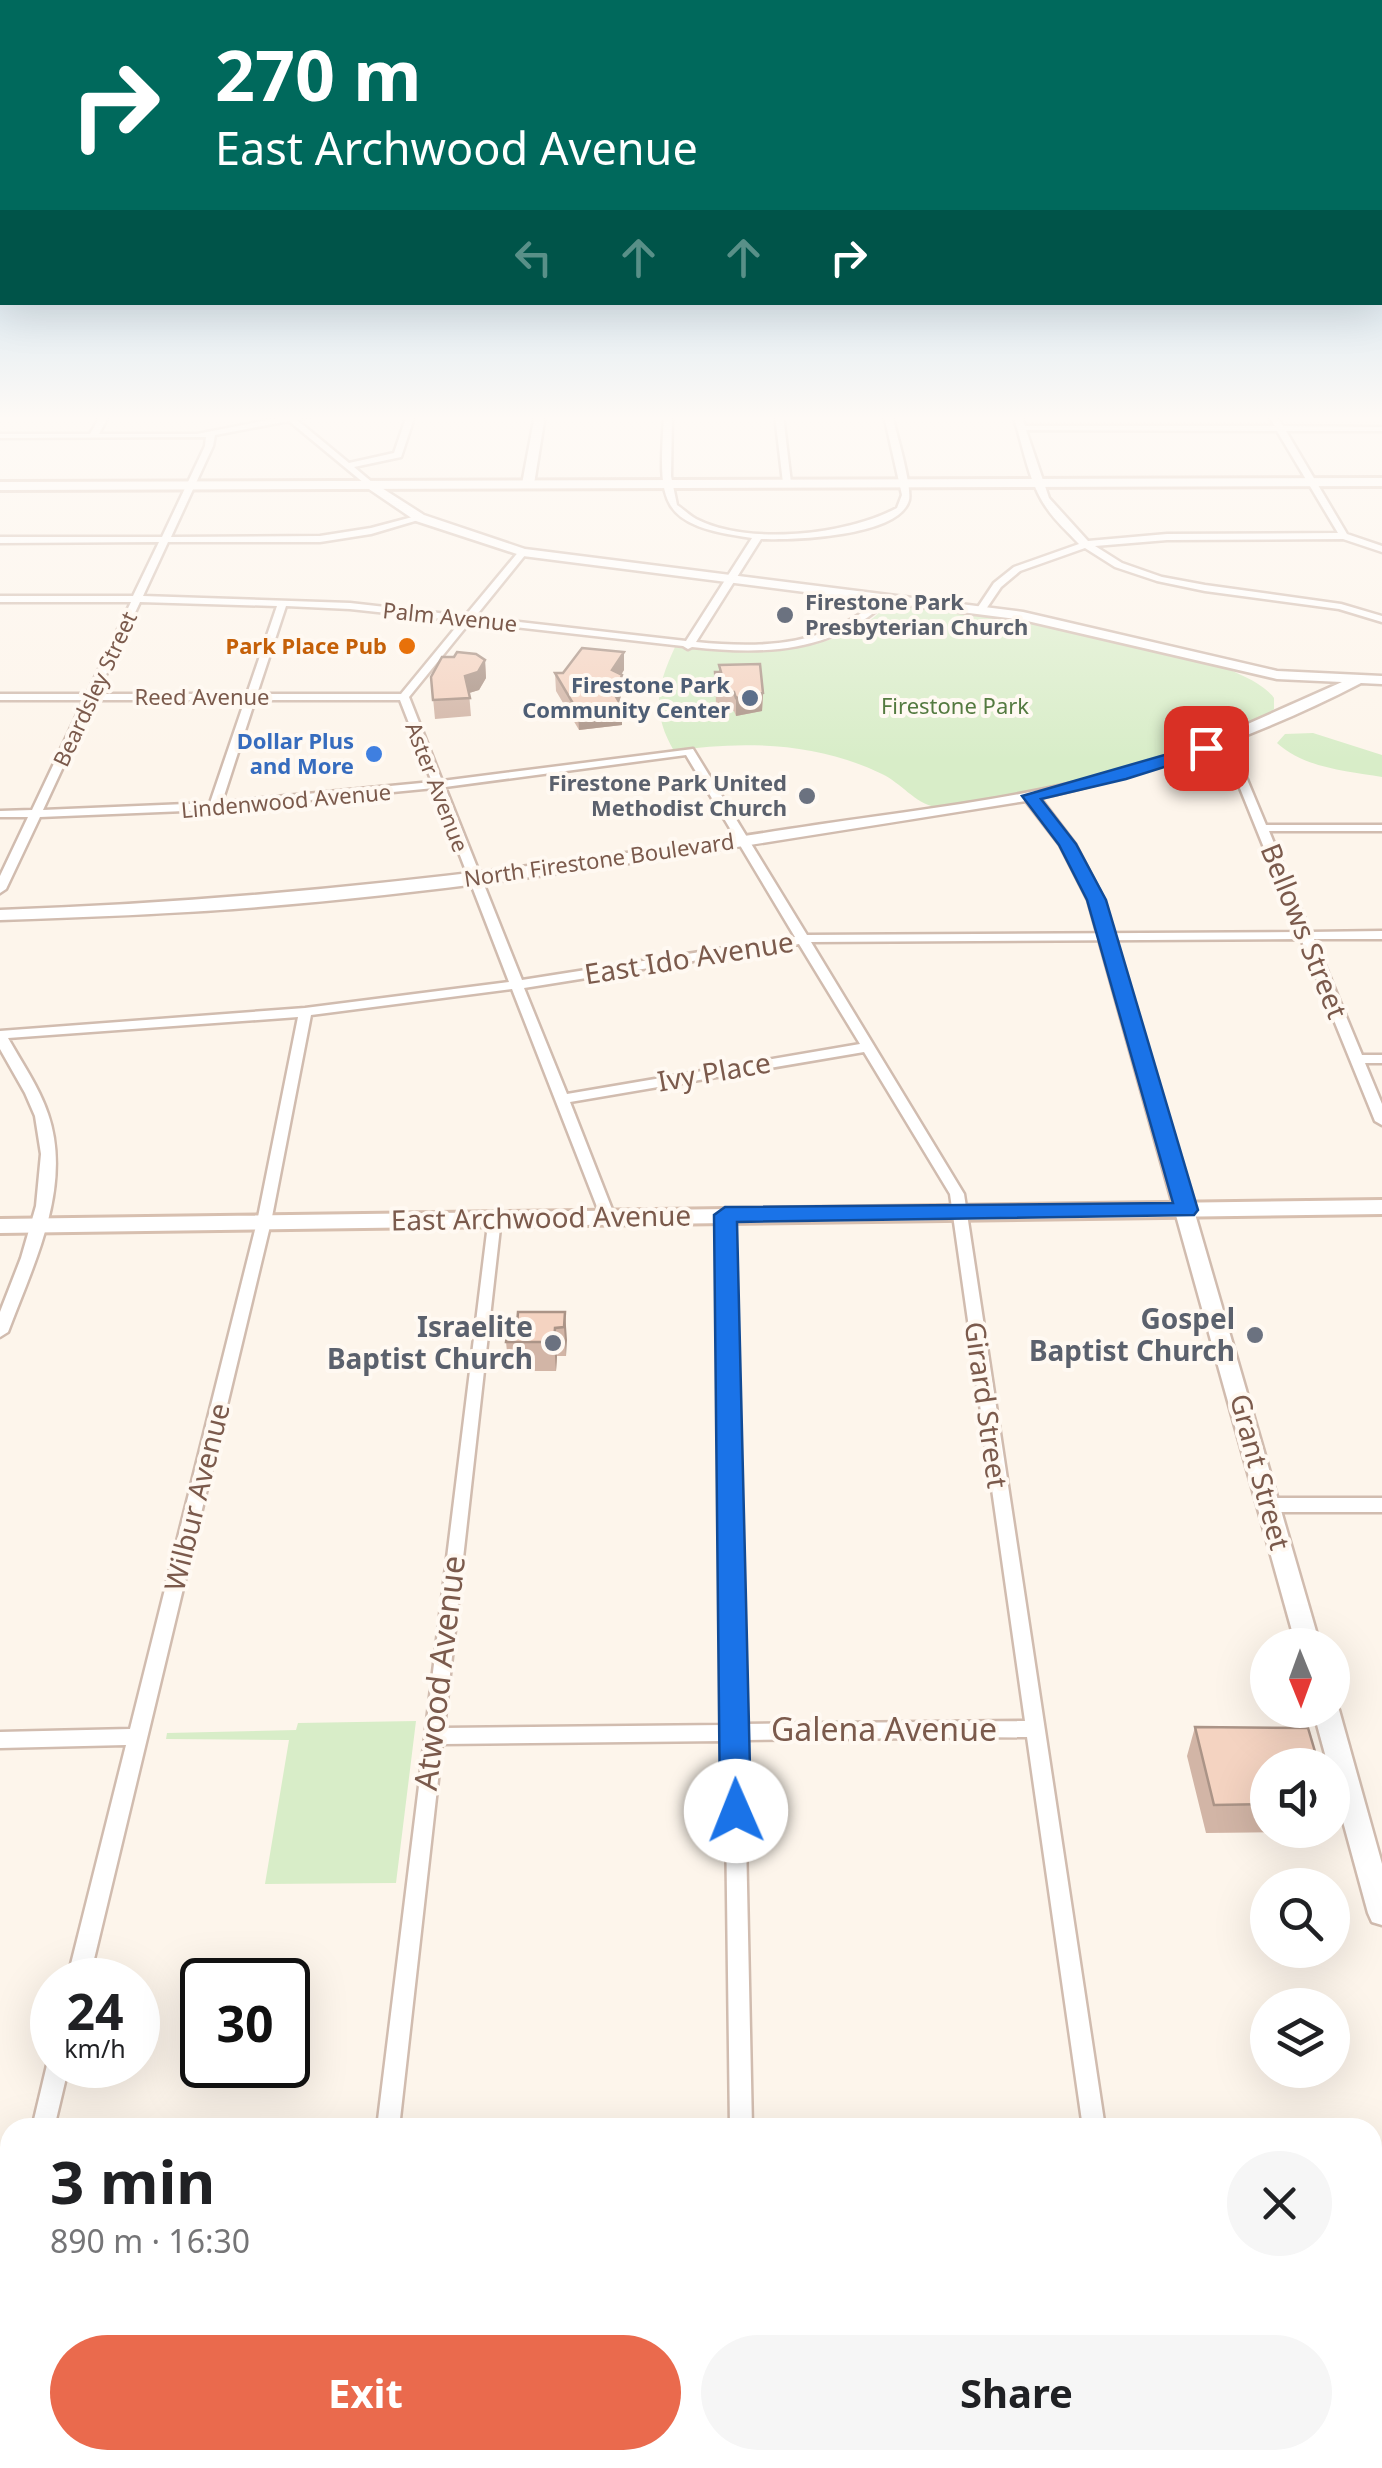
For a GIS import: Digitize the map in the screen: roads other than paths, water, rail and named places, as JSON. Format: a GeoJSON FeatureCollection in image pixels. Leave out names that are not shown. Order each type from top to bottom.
{"type":"FeatureCollection","features":[{"type":"Feature","properties":{"kind":"main road","name":"East Archwood Avenue"},"geometry":{"type":"LineString","coordinates":[[0,1226],[1382,1207]]}},
{"type":"Feature","properties":{"kind":"street","name":"Beardsley Street"},"geometry":{"type":"LineString","coordinates":[[0,889],[169,530]]}},
{"type":"Feature","properties":{"kind":"street"},"geometry":{"type":"LineString","coordinates":[[0,540],[320,538],[374,530]]}},
{"type":"Feature","properties":{"kind":"street"},"geometry":{"type":"LineString","coordinates":[[451,530],[523,552],[981,610],[1105,632],[1252,671],[1304,679],[1382,680]]}},
{"type":"Feature","properties":{"kind":"street"},"geometry":{"type":"LineString","coordinates":[[738,530],[759,535],[847,530]]}},
{"type":"Feature","properties":{"kind":"street"},"geometry":{"type":"LineString","coordinates":[[1072,530],[1120,564],[1160,580],[1336,605],[1382,618]]}},
{"type":"Feature","properties":{"kind":"street"},"geometry":{"type":"LineString","coordinates":[[1341,530],[1344,536]]}},
{"type":"Feature","properties":{"kind":"street"},"geometry":{"type":"LineString","coordinates":[[688,646],[759,535]]}},
{"type":"Feature","properties":{"kind":"street"},"geometry":{"type":"LineString","coordinates":[[981,610],[997,585],[1017,569],[1088,544],[1154,537],[1344,536],[1382,548]]}},
{"type":"Feature","properties":{"kind":"street","name":"Aster Avenue"},"geometry":{"type":"LineString","coordinates":[[523,552],[404,697],[472,879],[608,1217]]}},
{"type":"Feature","properties":{"kind":"street","name":"Palm Avenue"},"geometry":{"type":"LineString","coordinates":[[0,599],[283,602],[468,618],[688,646],[753,649],[815,640],[851,626],[886,598]]}},
{"type":"Feature","properties":{"kind":"street"},"geometry":{"type":"LineString","coordinates":[[214,808],[283,602]]}},
{"type":"Feature","properties":{"kind":"street"},"geometry":{"type":"LineString","coordinates":[[1252,671],[1279,691],[1284,712]]}},
{"type":"Feature","properties":{"kind":"street","name":"North Firestone Boulevard"},"geometry":{"type":"LineString","coordinates":[[0,914],[212,907],[472,879],[1030,796],[1147,768],[1226,741],[1356,680]]}},
{"type":"Feature","properties":{"kind":"street","name":"Reed Avenue"},"geometry":{"type":"LineString","coordinates":[[0,697],[404,697]]}},
{"type":"Feature","properties":{"kind":"street","name":"Bellows Street"},"geometry":{"type":"LineString","coordinates":[[1226,741],[1382,1121]]}},
{"type":"Feature","properties":{"kind":"street","name":"Lindenwood Avenue"},"geometry":{"type":"LineString","coordinates":[[0,814],[214,808],[437,786],[688,750]]}},
{"type":"Feature","properties":{"kind":"street","name":"Girard Street"},"geometry":{"type":"LineString","coordinates":[[688,750],[957,1194],[1092,2118]]}},
{"type":"Feature","properties":{"kind":"street","name":"Grant Street"},"geometry":{"type":"LineString","coordinates":[[1030,796],[1080,866],[1108,936],[1303,1628]]}},
{"type":"Feature","properties":{"kind":"street"},"geometry":{"type":"LineString","coordinates":[[1262,828],[1382,828]]}},
{"type":"Feature","properties":{"kind":"street","name":"East Ido Avenue"},"geometry":{"type":"LineString","coordinates":[[0,1036],[304,1012],[516,985],[802,940],[1382,934]]}},
{"type":"Feature","properties":{"kind":"street","name":"Wilbur Avenue"},"geometry":{"type":"LineString","coordinates":[[83,1958],[264,1222],[304,1012]]}},
{"type":"Feature","properties":{"kind":"street"},"geometry":{"type":"LineString","coordinates":[[0,1036],[45,1130],[47,1186],[39,1226],[0,1332]]}},
{"type":"Feature","properties":{"kind":"street","name":"Ivy Place"},"geometry":{"type":"LineString","coordinates":[[561,1099],[866,1046]]}},
{"type":"Feature","properties":{"kind":"street"},"geometry":{"type":"LineString","coordinates":[[1356,1059],[1382,1059]]}},
{"type":"Feature","properties":{"kind":"street"},"geometry":{"type":"LineString","coordinates":[[725,1215],[740,2118]]}},
{"type":"Feature","properties":{"kind":"street","name":"Atwood Avenue"},"geometry":{"type":"LineString","coordinates":[[389,2118],[494,1220]]}},
{"type":"Feature","properties":{"kind":"street"},"geometry":{"type":"LineString","coordinates":[[1269,1506],[1382,1505]]}},
{"type":"Feature","properties":{"kind":"street"},"geometry":{"type":"LineString","coordinates":[[1331,1728],[1382,1913]]}},
{"type":"Feature","properties":{"kind":"street","name":"Galena Avenue"},"geometry":{"type":"LineString","coordinates":[[434,1736],[1033,1729]]}},
{"type":"Feature","properties":{"kind":"street"},"geometry":{"type":"LineString","coordinates":[[0,1740],[137,1738]]}},
{"type":"Feature","properties":{"kind":"street"},"geometry":{"type":"LineString","coordinates":[[45,2118],[53,2088]]}},
{"type":"Feature","properties":{"kind":"place","name":"Firestone Park Presbyterian Church"},"geometry":{"type":"Point","coordinates":[785,615]}},
{"type":"Feature","properties":{"kind":"place","name":"Park Place Pub"},"geometry":{"type":"Point","coordinates":[407,646]}},
{"type":"Feature","properties":{"kind":"place","name":"Firestone Park Community Center"},"geometry":{"type":"Point","coordinates":[750,698]}},
{"type":"Feature","properties":{"kind":"place","name":"Dollar Plus and More"},"geometry":{"type":"Point","coordinates":[374,754]}},
{"type":"Feature","properties":{"kind":"place","name":"Firestone Park United Methodist Church"},"geometry":{"type":"Point","coordinates":[807,796]}},
{"type":"Feature","properties":{"kind":"place","name":"Gospel Baptist Church"},"geometry":{"type":"Point","coordinates":[1255,1335]}},
{"type":"Feature","properties":{"kind":"place","name":"Israelite Baptist Church"},"geometry":{"type":"Point","coordinates":[553,1343]}},
{"type":"Feature","properties":{"kind":"park label","name":"Firestone Park"},"geometry":{"type":"Point","coordinates":[955,706]}}]}
